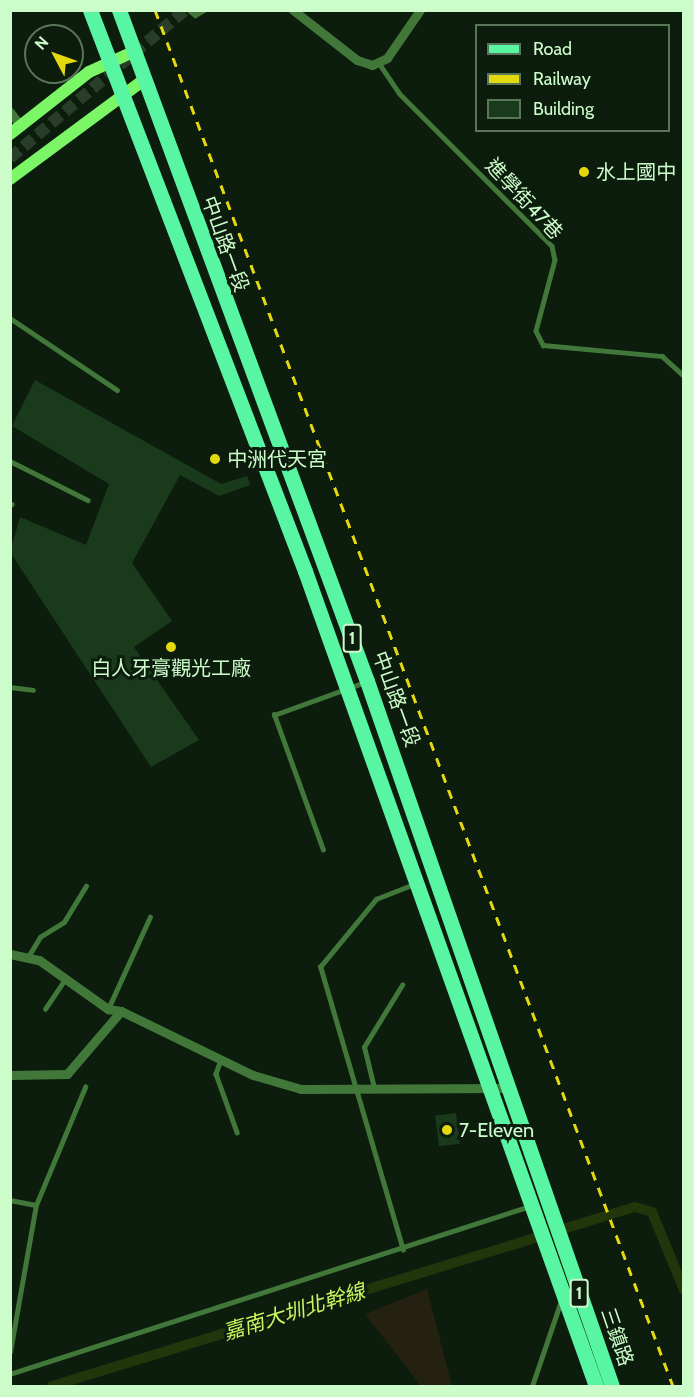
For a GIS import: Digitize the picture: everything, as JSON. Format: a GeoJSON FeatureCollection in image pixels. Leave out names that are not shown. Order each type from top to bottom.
{"type":"FeatureCollection","features":[{"type":"Feature","properties":{"kind":"main road","name":"1"},"geometry":{"type":"LineString","coordinates":[[90,10],[347,690],[530,1206]]}},
{"type":"Feature","properties":{"kind":"main road","name":"1"},"geometry":{"type":"LineString","coordinates":[[119,10],[144,80]]}},
{"type":"Feature","properties":{"kind":"main road"},"geometry":{"type":"LineString","coordinates":[[10,134],[108,61],[135,51]]}},
{"type":"Feature","properties":{"kind":"main road"},"geometry":{"type":"LineString","coordinates":[[10,179],[107,104],[144,80]]}},
{"type":"Feature","properties":{"kind":"main road","name":"中山路一段"},"geometry":{"type":"LineString","coordinates":[[144,80],[214,279],[367,681],[546,1200]]}},
{"type":"Feature","properties":{"kind":"main road"},"geometry":{"type":"LineString","coordinates":[[192,284],[214,279]]}},
{"type":"Feature","properties":{"kind":"main road","name":"三鎮路"},"geometry":{"type":"LineString","coordinates":[[546,1200],[612,1386]]}},
{"type":"Feature","properties":{"kind":"main road","name":"三鎮路"},"geometry":{"type":"LineString","coordinates":[[530,1206],[596,1386]]}},
{"type":"Feature","properties":{"kind":"street"},"geometry":{"type":"LineString","coordinates":[[295,11],[357,60],[379,63],[420,10]]}},
{"type":"Feature","properties":{"kind":"street"},"geometry":{"type":"LineString","coordinates":[[10,112],[21,126]]}},
{"type":"Feature","properties":{"kind":"street"},"geometry":{"type":"LineString","coordinates":[[10,954],[28,957],[65,979],[108,1010],[121,1011],[220,1060],[301,1089],[488,1091],[506,1088]]}},
{"type":"Feature","properties":{"kind":"street"},"geometry":{"type":"LineString","coordinates":[[10,1075],[67,1074],[121,1011]]}},
{"type":"Feature","properties":{"kind":"lane"},"geometry":{"type":"LineString","coordinates":[[189,10],[195,15],[204,10]]}},
{"type":"Feature","properties":{"kind":"lane","name":"進學街47巷"},"geometry":{"type":"LineString","coordinates":[[379,63],[399,93],[552,246],[555,260],[536,331],[543,345],[662,356],[684,376]]}},
{"type":"Feature","properties":{"kind":"lane"},"geometry":{"type":"LineString","coordinates":[[10,318],[117,390]]}},
{"type":"Feature","properties":{"kind":"lane"},"geometry":{"type":"LineString","coordinates":[[10,461],[88,500]]}},
{"type":"Feature","properties":{"kind":"lane"},"geometry":{"type":"LineString","coordinates":[[323,850],[274,715],[367,681]]}},
{"type":"Feature","properties":{"kind":"lane"},"geometry":{"type":"LineString","coordinates":[[10,687],[33,690]]}},
{"type":"Feature","properties":{"kind":"lane"},"geometry":{"type":"LineString","coordinates":[[403,1250],[320,967],[376,899],[416,883]]}},
{"type":"Feature","properties":{"kind":"lane"},"geometry":{"type":"LineString","coordinates":[[28,957],[40,937],[64,922],[87,886]]}},
{"type":"Feature","properties":{"kind":"lane"},"geometry":{"type":"LineString","coordinates":[[108,1010],[150,917]]}},
{"type":"Feature","properties":{"kind":"lane"},"geometry":{"type":"LineString","coordinates":[[45,1009],[65,979]]}},
{"type":"Feature","properties":{"kind":"lane"},"geometry":{"type":"LineString","coordinates":[[374,1090],[364,1047],[402,985]]}},
{"type":"Feature","properties":{"kind":"lane"},"geometry":{"type":"LineString","coordinates":[[220,1060],[216,1074],[237,1132]]}},
{"type":"Feature","properties":{"kind":"lane"},"geometry":{"type":"LineString","coordinates":[[10,1353],[36,1205],[85,1087]]}},
{"type":"Feature","properties":{"kind":"lane"},"geometry":{"type":"LineString","coordinates":[[10,1200],[36,1205]]}},
{"type":"Feature","properties":{"kind":"lane"},"geometry":{"type":"LineString","coordinates":[[10,1374],[403,1250],[530,1206]]}},
{"type":"Feature","properties":{"kind":"lane"},"geometry":{"type":"LineString","coordinates":[[532,1386],[562,1296]]}},
{"type":"Feature","properties":{"kind":"shaded area"},"geometry":{"type":"Polygon","coordinates":[[[427,1289],[452,1386],[421,1386],[365,1314],[427,1289]]]}},
{"type":"Feature","properties":{"kind":"building"},"geometry":{"type":"Polygon","coordinates":[[[35,380],[221,484],[247,476],[250,485],[219,496],[180,475],[132,563],[172,621],[134,647],[199,740],[151,767],[10,552],[20,517],[86,545],[109,484],[12,426],[35,380]]]}},
{"type":"Feature","properties":{"kind":"building","name":"7-Eleven"},"geometry":{"type":"Polygon","coordinates":[[[456,1113],[460,1144],[439,1146],[435,1116],[456,1113]]]}},
{"type":"Feature","properties":{"kind":"waterway","name":"嘉南大圳北幹線"},"geometry":{"type":"LineString","coordinates":[[563,1229],[635,1207],[652,1212],[684,1290]]}},
{"type":"Feature","properties":{"kind":"waterway","name":"嘉南大圳北幹線"},"geometry":{"type":"LineString","coordinates":[[52,1386],[535,1238]]}},
{"type":"Feature","properties":{"kind":"tunnel"},"geometry":{"type":"LineString","coordinates":[[10,158],[185,10]]}},
{"type":"Feature","properties":{"kind":"railway"},"geometry":{"type":"LineString","coordinates":[[155,10],[673,1386]]}},
{"type":"Feature","properties":{"kind":"place","name":"水上國中"},"geometry":{"type":"Point","coordinates":[584,172]}},
{"type":"Feature","properties":{"kind":"place","name":"中洲代天宮"},"geometry":{"type":"Point","coordinates":[215,459]}},
{"type":"Feature","properties":{"kind":"place","name":"白人牙膏觀光工廠"},"geometry":{"type":"Point","coordinates":[171,647]}},
{"type":"Feature","properties":{"kind":"place","name":"7-Eleven"},"geometry":{"type":"Point","coordinates":[447,1130]}}]}
